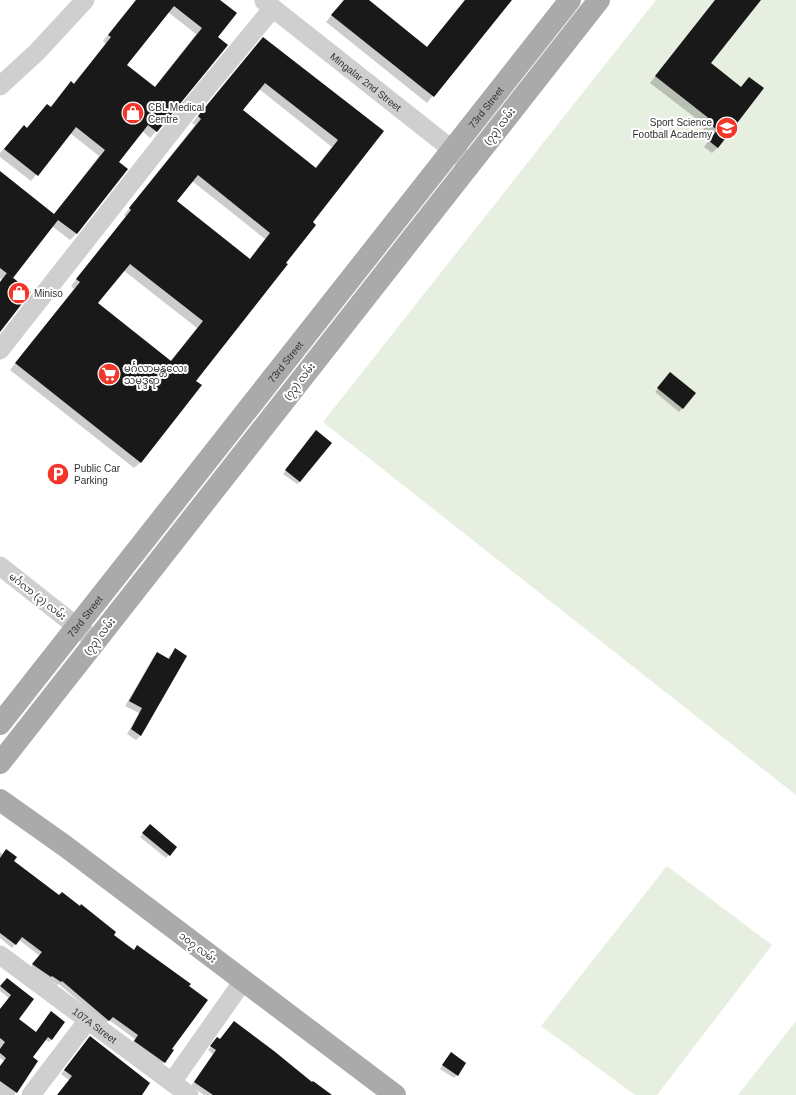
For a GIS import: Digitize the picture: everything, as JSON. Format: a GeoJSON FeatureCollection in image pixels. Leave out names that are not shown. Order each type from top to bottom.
{"type":"FeatureCollection","features":[{"type":"Feature","properties":{"kind":"main road","name":"73rd Street"},"geometry":{"type":"LineString","coordinates":[[0,724],[570,0]]}},
{"type":"Feature","properties":{"kind":"main road","name":"(၇၃) လမ်း"},"geometry":{"type":"LineString","coordinates":[[0,763],[599,0]]}},
{"type":"Feature","properties":{"kind":"main road","name":"၁၀၇ လမ်း"},"geometry":{"type":"LineString","coordinates":[[0,800],[65,846],[395,1095]]}},
{"type":"Feature","properties":{"kind":"street"},"geometry":{"type":"LineString","coordinates":[[0,86],[37,52],[85,0]]}},
{"type":"Feature","properties":{"kind":"street"},"geometry":{"type":"LineString","coordinates":[[0,350],[186,112],[268,4]]}},
{"type":"Feature","properties":{"kind":"street","name":"Mingalar 2nd Street"},"geometry":{"type":"LineString","coordinates":[[268,4],[470,164]]}},
{"type":"Feature","properties":{"kind":"street","name":"မင်္ဂလာ (၃) လမ်း"},"geometry":{"type":"LineString","coordinates":[[0,566],[95,641]]}},
{"type":"Feature","properties":{"kind":"street","name":"107A Street"},"geometry":{"type":"LineString","coordinates":[[2,962],[88,1020],[189,1095]]}},
{"type":"Feature","properties":{"kind":"street"},"geometry":{"type":"LineString","coordinates":[[172,1082],[243,981]]}},
{"type":"Feature","properties":{"kind":"street"},"geometry":{"type":"LineString","coordinates":[[31,1095],[88,1020]]}},
{"type":"Feature","properties":{"kind":"green space"},"geometry":{"type":"Polygon","coordinates":[[[656,0],[796,0],[796,795],[323,422],[656,0]]]}},
{"type":"Feature","properties":{"kind":"green space"},"geometry":{"type":"Polygon","coordinates":[[[667,866],[772,945],[657,1095],[635,1095],[541,1026],[667,866]]]}},
{"type":"Feature","properties":{"kind":"green space"},"geometry":{"type":"Polygon","coordinates":[[[796,1021],[796,1095],[738,1095],[796,1021]]]}},
{"type":"Feature","properties":{"kind":"building"},"geometry":{"type":"Polygon","coordinates":[[[136,0],[220,0],[237,13],[218,37],[228,45],[157,132],[148,125],[119,162],[128,169],[77,234],[58,220],[13,278],[0,268],[0,171],[54,214],[105,150],[76,127],[38,176],[4,149],[24,125],[27,128],[47,104],[51,107],[71,81],[74,84],[111,37],[108,35],[136,0]],[[174,6],[127,65],[155,87],[202,28],[174,6]]]}},
{"type":"Feature","properties":{"kind":"building"},"geometry":{"type":"Polygon","coordinates":[[[344,0],[369,0],[427,47],[465,0],[512,0],[434,97],[331,15],[344,0]]]}},
{"type":"Feature","properties":{"kind":"building"},"geometry":{"type":"Polygon","coordinates":[[[715,0],[761,0],[711,63],[741,87],[749,77],[764,88],[718,148],[709,141],[717,130],[709,123],[711,120],[655,76],[715,0]]]}},
{"type":"Feature","properties":{"kind":"building"},"geometry":{"type":"Polygon","coordinates":[[[263,37],[384,131],[313,222],[316,225],[286,263],[288,264],[196,381],[202,385],[141,463],[15,363],[80,282],[76,279],[131,210],[129,208],[201,119],[198,116],[263,37]],[[265,83],[243,110],[316,168],[338,140],[265,83]],[[198,175],[177,201],[250,259],[270,233],[198,175]],[[130,264],[98,303],[171,361],[203,321],[130,264]]]}},
{"type":"Feature","properties":{"kind":"building"},"geometry":{"type":"Polygon","coordinates":[[[7,273],[31,292],[0,332],[0,282],[7,273]]]}},
{"type":"Feature","properties":{"kind":"building"},"geometry":{"type":"Polygon","coordinates":[[[670,372],[696,393],[683,409],[657,388],[670,372]]]}},
{"type":"Feature","properties":{"kind":"building"},"geometry":{"type":"Polygon","coordinates":[[[316,430],[332,443],[300,482],[285,470],[316,430]]]}},
{"type":"Feature","properties":{"kind":"building"},"geometry":{"type":"Polygon","coordinates":[[[175,648],[187,656],[141,736],[131,729],[142,708],[129,701],[157,652],[169,659],[175,648]]]}},
{"type":"Feature","properties":{"kind":"building"},"geometry":{"type":"Polygon","coordinates":[[[150,824],[177,847],[170,856],[142,833],[150,824]]]}},
{"type":"Feature","properties":{"kind":"building"},"geometry":{"type":"Polygon","coordinates":[[[6,849],[17,857],[14,861],[59,895],[62,892],[80,906],[81,904],[116,932],[114,935],[134,950],[137,945],[191,984],[189,986],[208,1000],[172,1049],[174,1050],[165,1063],[134,1041],[138,1035],[113,1017],[109,1021],[62,981],[61,982],[52,976],[51,977],[32,964],[42,952],[22,937],[16,945],[0,933],[0,858],[6,849]]]}},
{"type":"Feature","properties":{"kind":"building"},"geometry":{"type":"Polygon","coordinates":[[[7,978],[34,999],[19,1019],[36,1032],[51,1011],[65,1022],[52,1040],[48,1037],[33,1057],[38,1061],[17,1093],[0,1081],[0,1066],[6,1058],[0,1053],[0,1049],[5,1042],[0,1038],[0,1009],[11,995],[0,986],[7,978]]]}},
{"type":"Feature","properties":{"kind":"building"},"geometry":{"type":"Polygon","coordinates":[[[234,1021],[312,1082],[313,1081],[332,1095],[213,1095],[194,1082],[216,1050],[210,1046],[217,1037],[220,1039],[234,1021]]]}},
{"type":"Feature","properties":{"kind":"building"},"geometry":{"type":"Polygon","coordinates":[[[90,1036],[150,1083],[142,1095],[57,1095],[72,1076],[64,1070],[90,1036]]]}},
{"type":"Feature","properties":{"kind":"building"},"geometry":{"type":"Polygon","coordinates":[[[451,1052],[466,1063],[458,1076],[442,1065],[451,1052]]]}},
{"type":"Feature","properties":{"kind":"place","name":"CBL Medical Centre"},"geometry":{"type":"Point","coordinates":[133,113]}},
{"type":"Feature","properties":{"kind":"place","name":"Sport Science Football Academy"},"geometry":{"type":"Point","coordinates":[727,128]}},
{"type":"Feature","properties":{"kind":"place","name":"Miniso"},"geometry":{"type":"Point","coordinates":[19,293]}},
{"type":"Feature","properties":{"kind":"place","name":"မင်္ဂလာမန္တလေး သမုဒ္ဒရာ"},"geometry":{"type":"Point","coordinates":[109,374]}},
{"type":"Feature","properties":{"kind":"place","name":"Public Car Parking"},"geometry":{"type":"Point","coordinates":[58,474]}}]}
